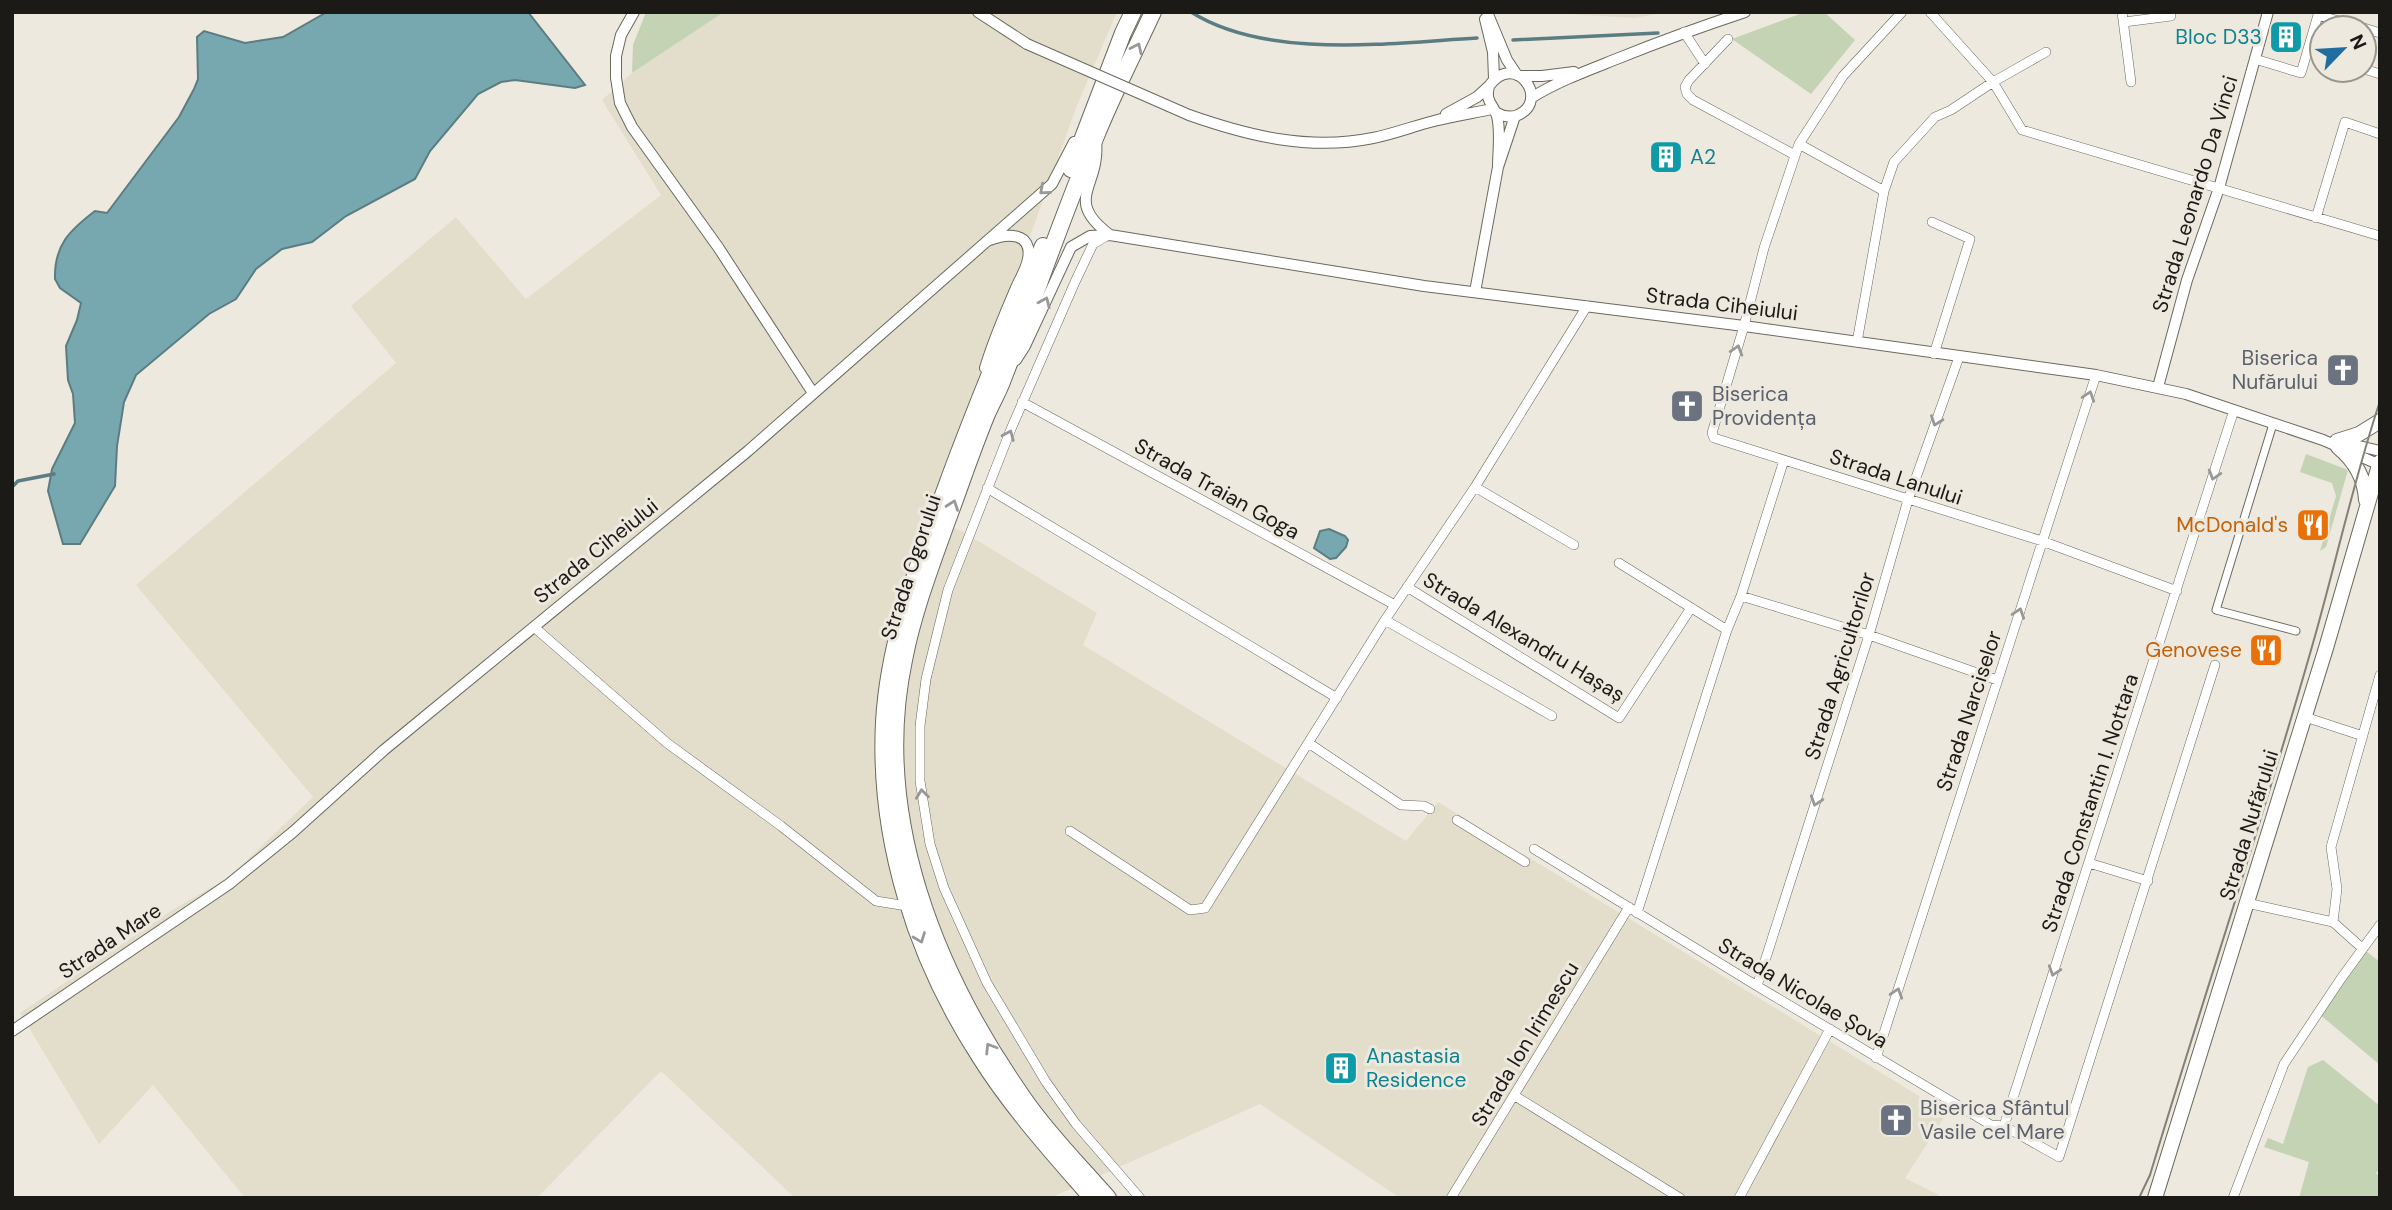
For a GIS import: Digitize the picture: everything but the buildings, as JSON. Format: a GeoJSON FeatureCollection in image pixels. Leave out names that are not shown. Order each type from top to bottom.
{"type":"FeatureCollection","features":[{"type":"Feature","properties":{"kind":"highway","name":"Strada Ogorului"},"geometry":{"type":"LineString","coordinates":[[1092,1198],[1024,1117],[980,1058],[942,989],[907,906],[897,866],[887,805],[884,722],[889,677],[913,578],[981,394],[1043,245],[1131,12]]}},
{"type":"Feature","properties":{"kind":"highway","name":"Strada Ogorului"},"geometry":{"type":"LineString","coordinates":[[1108,1198],[1026,1102],[987,1043],[952,979],[922,906],[910,862],[897,771],[896,731],[903,662],[914,619],[972,453],[1002,383],[1096,136],[1153,12]]}},
{"type":"Feature","properties":{"kind":"main road"},"geometry":{"type":"LineString","coordinates":[[2373,507],[2361,475],[2333,443],[2359,434],[2380,421]]}},
{"type":"Feature","properties":{"kind":"main road"},"geometry":{"type":"LineString","coordinates":[[2373,507],[2380,464]]}},
{"type":"Feature","properties":{"kind":"main road","name":"Strada Nufărului"},"geometry":{"type":"LineString","coordinates":[[2155,1198],[2305,717],[2353,551],[2363,538],[2373,507]]}},
{"type":"Feature","properties":{"kind":"street"},"geometry":{"type":"LineString","coordinates":[[634,12],[621,35],[617,56],[616,78],[620,103],[632,127],[738,277],[813,393]]}},
{"type":"Feature","properties":{"kind":"street"},"geometry":{"type":"LineString","coordinates":[[978,12],[1027,44],[1189,115],[1241,133],[1304,143],[1371,138],[1434,121],[1494,111],[1508,117],[1526,110],[1531,98],[1529,85],[1507,60],[1486,12]]}},
{"type":"Feature","properties":{"kind":"street"},"geometry":{"type":"LineString","coordinates":[[1486,12],[1493,52],[1492,82],[1487,94],[1494,111],[1498,167]]}},
{"type":"Feature","properties":{"kind":"street"},"geometry":{"type":"LineString","coordinates":[[1531,98],[1546,88],[1587,70],[1684,32],[1745,12]]}},
{"type":"Feature","properties":{"kind":"street"},"geometry":{"type":"LineString","coordinates":[[1744,326],[1764,248],[1799,145],[1843,76],[1902,12]]}},
{"type":"Feature","properties":{"kind":"street"},"geometry":{"type":"LineString","coordinates":[[1930,12],[1993,82],[2022,130],[2380,236]]}},
{"type":"Feature","properties":{"kind":"street","name":"Strada Leonardo Da Vinci"},"geometry":{"type":"LineString","coordinates":[[2158,387],[2187,280],[2218,188],[2268,12]]}},
{"type":"Feature","properties":{"kind":"street"},"geometry":{"type":"LineString","coordinates":[[2131,82],[2123,17],[2171,16]]}},
{"type":"Feature","properties":{"kind":"street"},"geometry":{"type":"LineString","coordinates":[[1684,32],[1705,64]]}},
{"type":"Feature","properties":{"kind":"street"},"geometry":{"type":"LineString","coordinates":[[1728,39],[1689,80],[1685,87],[1687,94],[1693,100],[1795,155]]}},
{"type":"Feature","properties":{"kind":"street"},"geometry":{"type":"LineString","coordinates":[[2255,59],[2301,73],[2308,50]]}},
{"type":"Feature","properties":{"kind":"street"},"geometry":{"type":"LineString","coordinates":[[1857,342],[1884,191],[1894,162],[1935,117],[2046,52]]}},
{"type":"Feature","properties":{"kind":"street"},"geometry":{"type":"LineString","coordinates":[[1434,121],[1477,97],[1492,82],[1508,73],[1542,76],[1587,70]]}},
{"type":"Feature","properties":{"kind":"street","name":"Strada Ciheiului"},"geometry":{"type":"LineString","coordinates":[[229,884],[293,832],[384,750],[748,451],[1052,184],[1101,89]]}},
{"type":"Feature","properties":{"kind":"street"},"geometry":{"type":"LineString","coordinates":[[1475,292],[1498,167],[1515,116]]}},
{"type":"Feature","properties":{"kind":"street"},"geometry":{"type":"LineString","coordinates":[[2316,218],[2345,122],[2380,134]]}},
{"type":"Feature","properties":{"kind":"street"},"geometry":{"type":"LineString","coordinates":[[1096,136],[1096,160],[1085,205],[1092,220],[1110,235],[1093,244],[986,488],[944,600],[920,726],[920,781],[935,861],[963,933],[987,983],[1018,1038],[1076,1124],[1140,1198]]}},
{"type":"Feature","properties":{"kind":"street"},"geometry":{"type":"LineString","coordinates":[[1799,145],[1884,191]]}},
{"type":"Feature","properties":{"kind":"street"},"geometry":{"type":"LineString","coordinates":[[1932,222],[1970,239],[1934,354]]}},
{"type":"Feature","properties":{"kind":"street","name":"Strada Ciheiului"},"geometry":{"type":"LineString","coordinates":[[981,394],[984,372],[994,340],[1028,258],[1024,243],[1018,236],[1001,235],[984,243]]}},
{"type":"Feature","properties":{"kind":"street","name":"Strada Ciheiului"},"geometry":{"type":"LineString","coordinates":[[1002,383],[1026,346],[1072,247],[1090,236],[1110,235],[1475,292],[2096,375],[2158,387],[2234,410],[2333,443],[2380,464]]}},
{"type":"Feature","properties":{"kind":"street"},"geometry":{"type":"LineString","coordinates":[[1070,831],[1190,910],[1205,908],[1310,744],[1385,620],[1475,487],[1587,306]]}},
{"type":"Feature","properties":{"kind":"street","name":"Strada Lanului"},"geometry":{"type":"LineString","coordinates":[[1744,326],[1712,433],[1714,439],[2042,541],[2177,591]]}},
{"type":"Feature","properties":{"kind":"street","name":"Strada Agricultorilor"},"geometry":{"type":"LineString","coordinates":[[1757,986],[1869,635],[1908,500],[1959,357]]}},
{"type":"Feature","properties":{"kind":"street","name":"Strada Narciselor"},"geometry":{"type":"LineString","coordinates":[[1876,1058],[2096,375]]}},
{"type":"Feature","properties":{"kind":"street","name":"Strada Traian Goga"},"geometry":{"type":"LineString","coordinates":[[1022,402],[1395,605]]}},
{"type":"Feature","properties":{"kind":"street","name":"Strada Constantin I. Nottara"},"geometry":{"type":"LineString","coordinates":[[2004,1126],[2234,410]]}},
{"type":"Feature","properties":{"kind":"street"},"geometry":{"type":"LineString","coordinates":[[2273,424],[2216,610],[2296,631]]}},
{"type":"Feature","properties":{"kind":"street","name":"Strada Ciheiului"},"geometry":{"type":"LineString","coordinates":[[2333,443],[2380,451]]}},
{"type":"Feature","properties":{"kind":"street"},"geometry":{"type":"LineString","coordinates":[[1633,910],[1727,629],[1741,596],[1784,460]]}},
{"type":"Feature","properties":{"kind":"street"},"geometry":{"type":"LineString","coordinates":[[1475,487],[1574,545]]}},
{"type":"Feature","properties":{"kind":"street"},"geometry":{"type":"LineString","coordinates":[[986,488],[1337,698]]}},
{"type":"Feature","properties":{"kind":"street"},"geometry":{"type":"LineString","coordinates":[[1619,563],[1727,629]]}},
{"type":"Feature","properties":{"kind":"street","name":"Strada Alexandru Hașaș"},"geometry":{"type":"LineString","coordinates":[[1407,587],[1619,718],[1691,608]]}},
{"type":"Feature","properties":{"kind":"street"},"geometry":{"type":"LineString","coordinates":[[1741,596],[1869,635],[1997,680]]}},
{"type":"Feature","properties":{"kind":"street"},"geometry":{"type":"LineString","coordinates":[[1385,620],[1552,716]]}},
{"type":"Feature","properties":{"kind":"street"},"geometry":{"type":"LineString","coordinates":[[534,626],[667,743],[781,826],[877,901],[907,906]]}},
{"type":"Feature","properties":{"kind":"street"},"geometry":{"type":"LineString","coordinates":[[2089,863],[2148,881],[2215,664]]}},
{"type":"Feature","properties":{"kind":"street"},"geometry":{"type":"LineString","coordinates":[[2333,922],[2337,889],[2331,847],[2380,675]]}},
{"type":"Feature","properties":{"kind":"street"},"geometry":{"type":"LineString","coordinates":[[2305,717],[2363,736]]}},
{"type":"Feature","properties":{"kind":"street"},"geometry":{"type":"LineString","coordinates":[[1310,744],[1401,805],[1424,806],[1430,809]]}},
{"type":"Feature","properties":{"kind":"street"},"geometry":{"type":"LineString","coordinates":[[1457,820],[1525,862]]}},
{"type":"Feature","properties":{"kind":"street","name":"Strada Nicolae Șova"},"geometry":{"type":"LineString","coordinates":[[1534,849],[1876,1058],[1991,1125],[2004,1126],[2059,1157],[2148,881]]}},
{"type":"Feature","properties":{"kind":"street","name":"Strada Mare"},"geometry":{"type":"LineString","coordinates":[[12,1031],[229,884]]}},
{"type":"Feature","properties":{"kind":"street"},"geometry":{"type":"LineString","coordinates":[[2248,903],[2333,922],[2362,948]]}},
{"type":"Feature","properties":{"kind":"street","name":"Strada Ion Irimescu"},"geometry":{"type":"LineString","coordinates":[[1453,1194],[1633,910]]}},
{"type":"Feature","properties":{"kind":"street"},"geometry":{"type":"LineString","coordinates":[[2233,1198],[2284,1064],[2380,925]]}},
{"type":"Feature","properties":{"kind":"street"},"geometry":{"type":"LineString","coordinates":[[1740,1198],[1830,1029]]}},
{"type":"Feature","properties":{"kind":"street"},"geometry":{"type":"LineString","coordinates":[[1515,1096],[1680,1198]]}},
{"type":"Feature","properties":{"kind":"shaded area"},"geometry":{"type":"Polygon","coordinates":[[[724,12],[1117,12],[1076,108],[930,516],[965,533],[1097,613],[1083,645],[1406,841],[1438,802],[1947,1113],[1905,1178],[1939,1195],[1938,1198],[1400,1198],[1260,1104],[1050,1198],[795,1198],[661,1071],[537,1198],[245,1198],[153,1085],[99,1144],[20,1013],[174,909],[229,877],[313,797],[136,585],[396,363],[351,306],[456,217],[526,299],[661,195],[602,100],[632,73],[724,12]]]}},
{"type":"Feature","properties":{"kind":"shaded area"},"geometry":{"type":"Polygon","coordinates":[[[1534,12],[1666,12],[1635,18],[1534,12]]]}},
{"type":"Feature","properties":{"kind":"green space"},"geometry":{"type":"Polygon","coordinates":[[[646,12],[724,12],[632,73],[633,45],[646,12]]]}},
{"type":"Feature","properties":{"kind":"green space"},"geometry":{"type":"Polygon","coordinates":[[[1805,12],[1824,12],[1855,40],[1811,94],[1732,39],[1805,12]]]}},
{"type":"Feature","properties":{"kind":"green space"},"geometry":{"type":"Polygon","coordinates":[[[2306,454],[2348,470],[2326,547],[2320,551],[2336,496],[2332,483],[2300,472],[2306,454]]]}},
{"type":"Feature","properties":{"kind":"green space"},"geometry":{"type":"Polygon","coordinates":[[[2362,948],[2380,962],[2380,1065],[2318,1013],[2362,948]]]}},
{"type":"Feature","properties":{"kind":"green space"},"geometry":{"type":"Polygon","coordinates":[[[2323,1060],[2380,1106],[2380,1168],[2376,1173],[2380,1177],[2380,1198],[2299,1198],[2309,1162],[2264,1147],[2268,1138],[2283,1144],[2308,1067],[2323,1060]]]}},
{"type":"Feature","properties":{"kind":"water"},"geometry":{"type":"Polygon","coordinates":[[[327,12],[528,12],[585,85],[575,88],[515,80],[501,82],[478,94],[430,151],[415,179],[346,216],[312,242],[282,249],[256,269],[236,299],[209,314],[136,375],[124,402],[117,446],[115,486],[80,544],[63,544],[48,491],[52,469],[75,423],[66,346],[81,303],[60,288],[55,279],[57,257],[65,239],[95,211],[107,213],[179,117],[198,79],[197,37],[204,31],[245,43],[283,37],[327,12]]]}},
{"type":"Feature","properties":{"kind":"water"},"geometry":{"type":"Polygon","coordinates":[[[1329,529],[1348,540],[1346,547],[1336,558],[1330,559],[1314,548],[1320,531],[1329,529]]]}},
{"type":"Feature","properties":{"kind":"waterway"},"geometry":{"type":"LineString","coordinates":[[1191,12],[1222,27],[1256,37],[1292,43],[1368,45],[1477,38]]}},
{"type":"Feature","properties":{"kind":"waterway"},"geometry":{"type":"LineString","coordinates":[[1513,40],[1658,33]]}},
{"type":"Feature","properties":{"kind":"waterway"},"geometry":{"type":"LineString","coordinates":[[12,487],[18,481],[54,474]]}},
{"type":"Feature","properties":{"kind":"tram line"},"geometry":{"type":"LineString","coordinates":[[2139,1198],[2150,1175],[2275,771],[2380,401]]}},
{"type":"Feature","properties":{"kind":"place","name":"Bloc D33"},"geometry":{"type":"Point","coordinates":[2286,37]}},
{"type":"Feature","properties":{"kind":"place","name":"A2"},"geometry":{"type":"Point","coordinates":[1666,157]}},
{"type":"Feature","properties":{"kind":"place","name":"Biserica Nufărului"},"geometry":{"type":"Point","coordinates":[2343,370]}},
{"type":"Feature","properties":{"kind":"place","name":"Biserica Providența"},"geometry":{"type":"Point","coordinates":[1687,406]}},
{"type":"Feature","properties":{"kind":"place","name":"McDonald's"},"geometry":{"type":"Point","coordinates":[2313,525]}},
{"type":"Feature","properties":{"kind":"place","name":"Genovese"},"geometry":{"type":"Point","coordinates":[2266,650]}},
{"type":"Feature","properties":{"kind":"place","name":"Anastasia Residence"},"geometry":{"type":"Point","coordinates":[1341,1068]}},
{"type":"Feature","properties":{"kind":"place","name":"Biserica Sfântul Vasile cel Mare"},"geometry":{"type":"Point","coordinates":[1896,1120]}}]}
